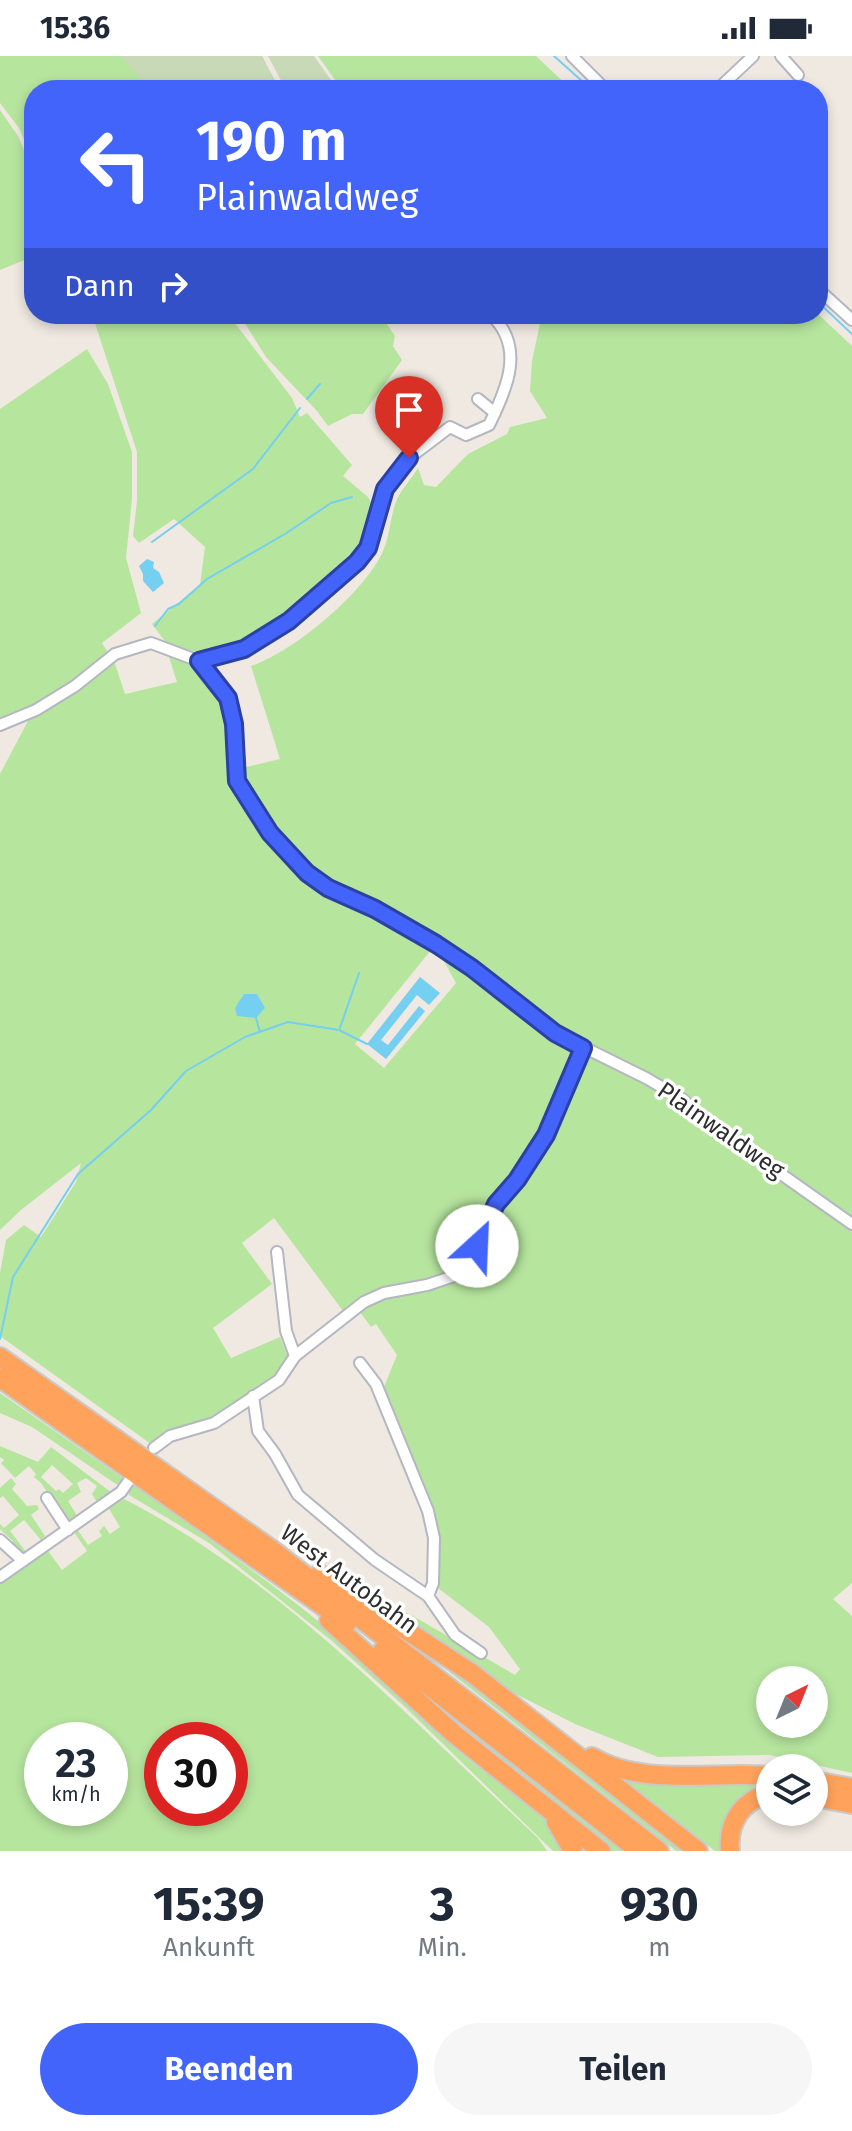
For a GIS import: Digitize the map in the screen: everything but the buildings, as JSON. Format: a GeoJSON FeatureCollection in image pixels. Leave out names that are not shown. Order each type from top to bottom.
{"type":"FeatureCollection","features":[{"type":"Feature","properties":{"kind":"highway","name":"West Autobahn"},"geometry":{"type":"LineString","coordinates":[[0,1357],[271,1549],[659,1851]]}},
{"type":"Feature","properties":{"kind":"highway","name":"West Autobahn"},"geometry":{"type":"LineString","coordinates":[[0,1378],[367,1637],[639,1851]]}},
{"type":"Feature","properties":{"kind":"highway"},"geometry":{"type":"LineString","coordinates":[[271,1549],[311,1568],[428,1643],[490,1687],[698,1851]]}},
{"type":"Feature","properties":{"kind":"highway"},"geometry":{"type":"LineString","coordinates":[[303,1593],[328,1620],[453,1733],[601,1851]]}},
{"type":"Feature","properties":{"kind":"highway"},"geometry":{"type":"LineString","coordinates":[[565,1746],[585,1752],[612,1767],[634,1773],[756,1776]]}},
{"type":"Feature","properties":{"kind":"highway"},"geometry":{"type":"LineString","coordinates":[[828,1784],[852,1788]]}},
{"type":"Feature","properties":{"kind":"highway"},"geometry":{"type":"LineString","coordinates":[[730,1851],[730,1834],[738,1814],[756,1799]]}},
{"type":"Feature","properties":{"kind":"highway"},"geometry":{"type":"LineString","coordinates":[[828,1800],[852,1804]]}},
{"type":"Feature","properties":{"kind":"highway"},"geometry":{"type":"LineString","coordinates":[[549,1809],[573,1851]]}},
{"type":"Feature","properties":{"kind":"street"},"geometry":{"type":"LineString","coordinates":[[572,56],[596,80]]}},
{"type":"Feature","properties":{"kind":"street"},"geometry":{"type":"LineString","coordinates":[[728,80],[753,56]]}},
{"type":"Feature","properties":{"kind":"street"},"geometry":{"type":"LineString","coordinates":[[781,56],[798,75]]}},
{"type":"Feature","properties":{"kind":"street"},"geometry":{"type":"LineString","coordinates":[[828,298],[852,320]]}},
{"type":"Feature","properties":{"kind":"street"},"geometry":{"type":"LineString","coordinates":[[0,725],[36,710],[75,686],[115,654],[151,643],[199,661],[244,649],[289,621],[357,562],[368,548],[385,489],[409,458],[450,427],[466,435],[489,425],[512,368],[505,333],[498,324]]}},
{"type":"Feature","properties":{"kind":"street"},"geometry":{"type":"LineString","coordinates":[[478,399],[495,413]]}},
{"type":"Feature","properties":{"kind":"street","name":"Plainwaldweg"},"geometry":{"type":"LineString","coordinates":[[199,661],[228,698],[234,724],[237,781],[270,833],[307,873],[328,888],[375,909],[436,944],[555,1033],[682,1099],[717,1129],[852,1224]]}},
{"type":"Feature","properties":{"kind":"street"},"geometry":{"type":"LineString","coordinates":[[154,1448],[170,1436],[214,1423],[279,1380],[295,1356],[364,1302],[384,1293],[427,1285],[460,1274],[470,1261],[496,1204],[517,1180],[546,1135],[583,1048]]}},
{"type":"Feature","properties":{"kind":"street"},"geometry":{"type":"LineString","coordinates":[[277,1252],[286,1331],[295,1356]]}},
{"type":"Feature","properties":{"kind":"street"},"geometry":{"type":"LineString","coordinates":[[360,1363],[376,1384],[428,1511],[434,1538],[433,1583],[428,1596]]}},
{"type":"Feature","properties":{"kind":"street"},"geometry":{"type":"LineString","coordinates":[[253,1396],[258,1431],[298,1495],[375,1560],[428,1596],[455,1635],[481,1653]]}},
{"type":"Feature","properties":{"kind":"street"},"geometry":{"type":"LineString","coordinates":[[0,1577],[121,1492],[128,1482]]}},
{"type":"Feature","properties":{"kind":"street"},"geometry":{"type":"LineString","coordinates":[[47,1498],[68,1530]]}},
{"type":"Feature","properties":{"kind":"street"},"geometry":{"type":"LineString","coordinates":[[0,1540],[23,1561]]}},
{"type":"Feature","properties":{"kind":"green space"},"geometry":{"type":"Polygon","coordinates":[[[0,56],[262,56],[275,80],[24,80],[24,139],[0,103],[0,56]]]}},
{"type":"Feature","properties":{"kind":"green space"},"geometry":{"type":"Polygon","coordinates":[[[120,56],[262,56],[274,80],[142,80],[120,56]]]}},
{"type":"Feature","properties":{"kind":"green space"},"geometry":{"type":"Polygon","coordinates":[[[268,56],[314,56],[331,80],[281,80],[268,56]]]}},
{"type":"Feature","properties":{"kind":"green space"},"geometry":{"type":"Polygon","coordinates":[[[318,56],[536,56],[561,80],[335,80],[318,56]]]}},
{"type":"Feature","properties":{"kind":"green space"},"geometry":{"type":"Polygon","coordinates":[[[0,110],[24,150],[24,260],[0,270],[0,110]]]}},
{"type":"Feature","properties":{"kind":"green space"},"geometry":{"type":"Polygon","coordinates":[[[828,323],[852,346],[852,1583],[833,1599],[852,1616],[852,1773],[828,1768],[828,1754],[658,1757],[575,1724],[514,1693],[374,1601],[378,1596],[515,1675],[520,1669],[489,1627],[438,1588],[435,1520],[384,1387],[397,1355],[376,1324],[371,1327],[357,1308],[346,1315],[274,1218],[242,1243],[272,1284],[213,1328],[231,1358],[280,1337],[289,1359],[262,1388],[215,1417],[171,1431],[151,1444],[0,1336],[0,1273],[6,1240],[24,1225],[41,1237],[76,1182],[81,1163],[0,1230],[0,774],[29,719],[25,710],[0,719],[0,409],[87,349],[108,384],[132,452],[132,499],[126,558],[141,613],[102,643],[115,664],[125,694],[177,682],[168,654],[204,674],[224,703],[237,779],[242,768],[280,759],[251,666],[286,649],[304,636],[356,590],[379,559],[397,499],[418,468],[424,485],[436,487],[468,454],[507,434],[510,427],[547,418],[530,391],[540,324],[828,323]],[[435,945],[355,1044],[384,1068],[456,983],[435,945]]]}},
{"type":"Feature","properties":{"kind":"green space"},"geometry":{"type":"Polygon","coordinates":[[[95,324],[236,324],[292,398],[300,417],[307,413],[352,465],[343,476],[368,497],[373,506],[365,540],[351,558],[248,641],[226,650],[201,653],[167,644],[152,624],[200,585],[205,547],[174,519],[139,543],[133,536],[137,452],[95,324]]]}},
{"type":"Feature","properties":{"kind":"green space"},"geometry":{"type":"Polygon","coordinates":[[[245,324],[387,324],[395,336],[393,346],[402,360],[363,414],[352,414],[328,426],[266,357],[245,324]]]}},
{"type":"Feature","properties":{"kind":"green space"},"geometry":{"type":"Polygon","coordinates":[[[0,1393],[124,1479],[121,1484],[116,1484],[32,1427],[0,1413],[0,1393]]]}},
{"type":"Feature","properties":{"kind":"green space"},"geometry":{"type":"Polygon","coordinates":[[[0,1446],[38,1462],[51,1447],[112,1493],[99,1505],[92,1494],[97,1486],[86,1478],[77,1483],[81,1492],[68,1501],[79,1519],[69,1525],[29,1466],[15,1478],[1,1463],[4,1460],[0,1457],[0,1446]],[[52,1465],[41,1477],[56,1491],[59,1489],[63,1493],[73,1484],[52,1465]]]}},
{"type":"Feature","properties":{"kind":"green space"},"geometry":{"type":"Polygon","coordinates":[[[11,1478],[16,1484],[12,1489],[27,1506],[37,1505],[39,1509],[31,1515],[45,1536],[41,1540],[24,1520],[10,1531],[27,1553],[24,1556],[11,1545],[13,1541],[0,1529],[0,1524],[4,1528],[19,1515],[3,1496],[0,1498],[0,1488],[11,1478]]]}},
{"type":"Feature","properties":{"kind":"green space"},"geometry":{"type":"Polygon","coordinates":[[[132,1483],[333,1633],[456,1749],[547,1822],[567,1851],[553,1851],[405,1707],[332,1641],[209,1543],[129,1495],[126,1489],[132,1483]]]}},
{"type":"Feature","properties":{"kind":"green space"},"geometry":{"type":"Polygon","coordinates":[[[122,1498],[179,1530],[235,1568],[288,1609],[391,1699],[538,1838],[547,1851],[0,1851],[0,1580],[48,1551],[62,1570],[87,1551],[74,1532],[77,1529],[88,1545],[102,1536],[99,1531],[104,1526],[110,1534],[120,1527],[108,1507],[122,1498]]]}},
{"type":"Feature","properties":{"kind":"green space"},"geometry":{"type":"Polygon","coordinates":[[[433,1659],[487,1693],[689,1851],[676,1851],[433,1659]]]}},
{"type":"Feature","properties":{"kind":"green space"},"geometry":{"type":"Polygon","coordinates":[[[401,1677],[623,1851],[609,1851],[470,1739],[401,1677]]]}},
{"type":"Feature","properties":{"kind":"green space"},"geometry":{"type":"Polygon","coordinates":[[[620,1776],[756,1779],[756,1793],[727,1851],[715,1851],[620,1776]]]}},
{"type":"Feature","properties":{"kind":"water"},"geometry":{"type":"Polygon","coordinates":[[[147,559],[154,562],[153,568],[159,572],[164,583],[153,592],[143,581],[139,566],[147,559]]]}},
{"type":"Feature","properties":{"kind":"water"},"geometry":{"type":"Polygon","coordinates":[[[420,977],[440,993],[429,1005],[417,995],[381,1040],[388,1045],[419,1006],[425,1011],[386,1059],[367,1044],[420,977]]]}},
{"type":"Feature","properties":{"kind":"water"},"geometry":{"type":"Polygon","coordinates":[[[244,994],[257,994],[265,1008],[256,1018],[237,1016],[235,1008],[244,994]]]}},
{"type":"Feature","properties":{"kind":"waterway"},"geometry":{"type":"LineString","coordinates":[[554,56],[581,80]]}},
{"type":"Feature","properties":{"kind":"waterway"},"geometry":{"type":"LineString","coordinates":[[828,311],[852,334]]}},
{"type":"Feature","properties":{"kind":"waterway"},"geometry":{"type":"LineString","coordinates":[[307,399],[320,384]]}},
{"type":"Feature","properties":{"kind":"waterway"},"geometry":{"type":"LineString","coordinates":[[152,542],[253,469],[300,408]]}},
{"type":"Feature","properties":{"kind":"waterway"},"geometry":{"type":"LineString","coordinates":[[155,626],[168,609],[179,604],[207,579],[331,503],[352,497]]}},
{"type":"Feature","properties":{"kind":"waterway"},"geometry":{"type":"LineString","coordinates":[[340,1028],[359,973]]}},
{"type":"Feature","properties":{"kind":"waterway"},"geometry":{"type":"LineString","coordinates":[[256,1018],[260,1032]]}},
{"type":"Feature","properties":{"kind":"waterway"},"geometry":{"type":"LineString","coordinates":[[0,1339],[13,1277],[78,1174],[151,1110],[186,1071],[245,1037],[288,1022],[339,1030],[367,1044]]}},
{"type":"Feature","properties":{"kind":"route"},"geometry":{"type":"LineString","coordinates":[[409,458],[385,489],[368,548],[343,576],[289,621],[244,649],[199,661],[228,698],[234,724],[237,781],[270,833],[307,873],[328,888],[375,909],[436,944],[555,1033],[583,1048],[546,1135],[517,1180],[496,1204],[477,1246]]}}]}
